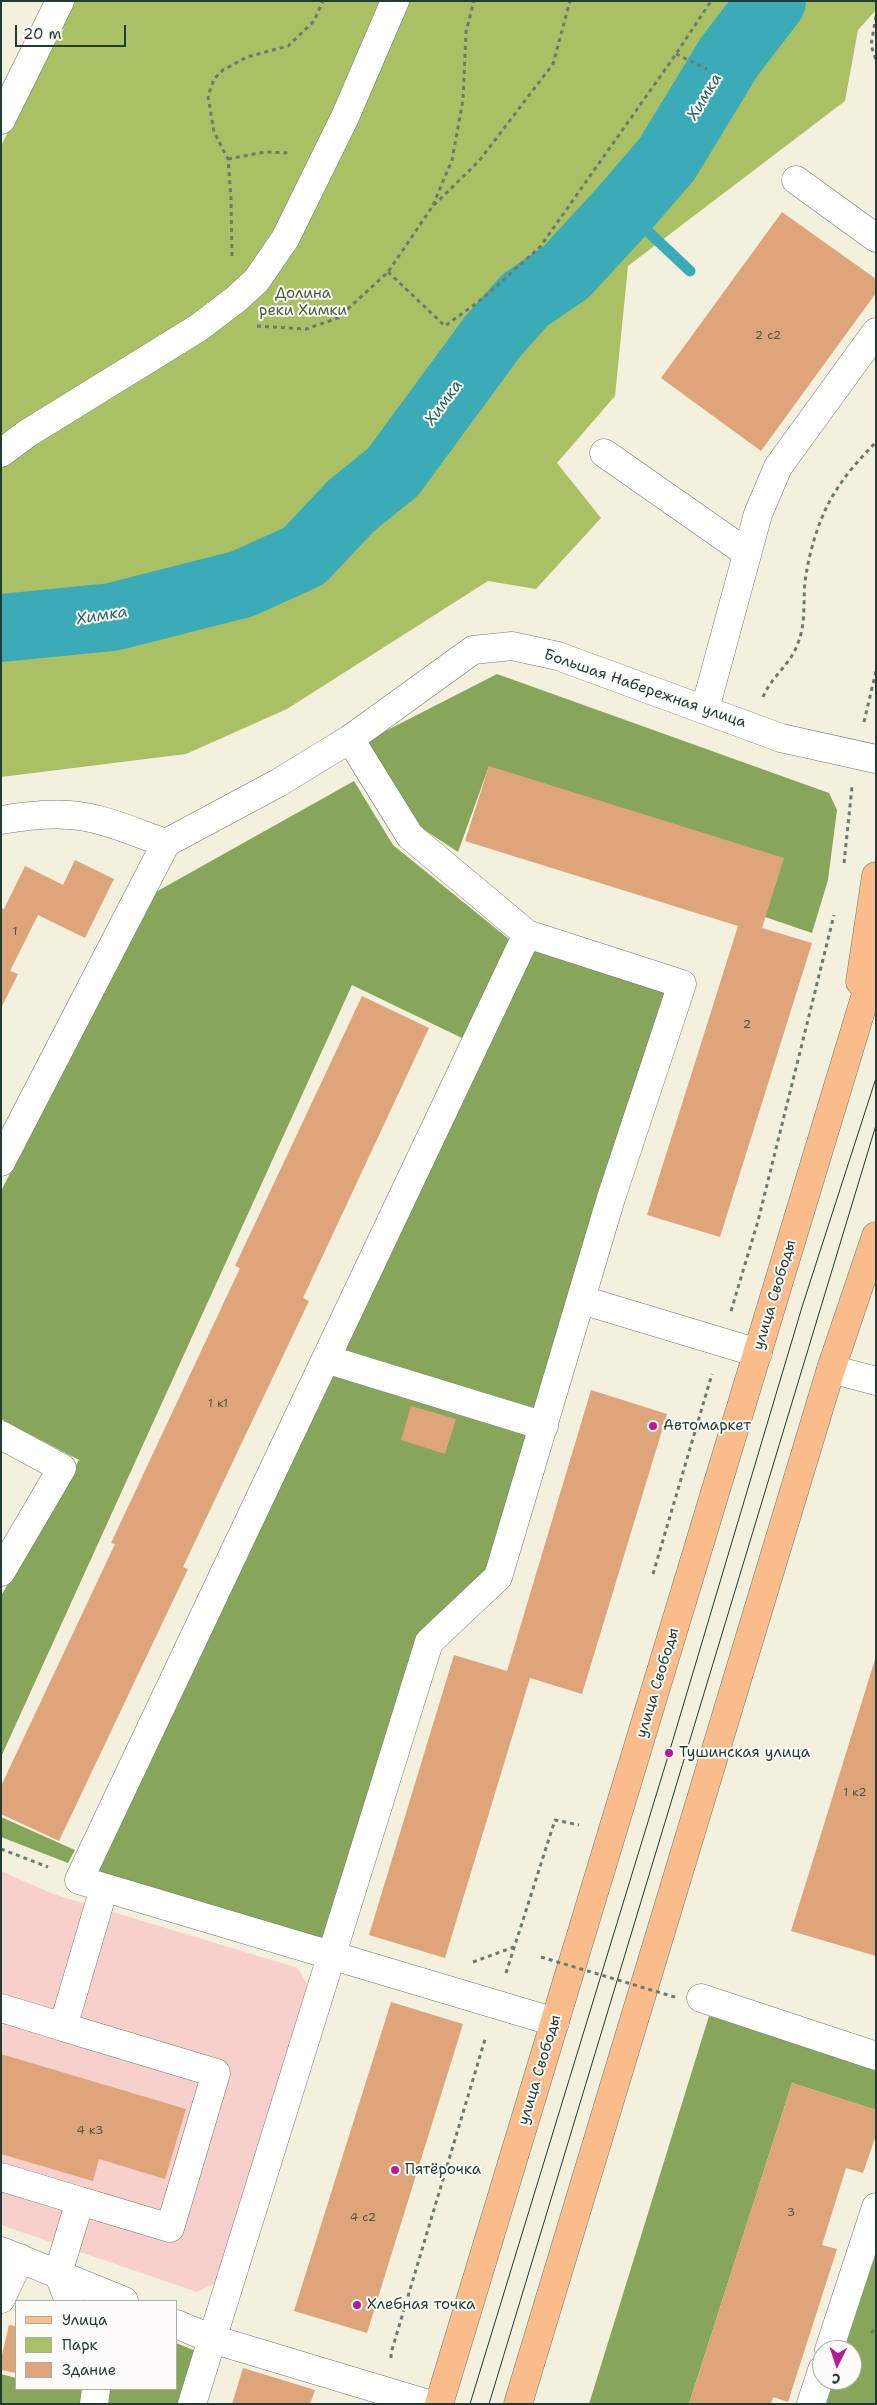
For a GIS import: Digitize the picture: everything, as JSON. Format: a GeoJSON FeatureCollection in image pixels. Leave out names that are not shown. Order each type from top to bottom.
{"type":"FeatureCollection","features":[{"type":"Feature","properties":{"kind":"main road"},"geometry":{"type":"LineString","coordinates":[[853,1033],[876,876]]}},
{"type":"Feature","properties":{"kind":"main road","name":"улица Свободы"},"geometry":{"type":"LineString","coordinates":[[439,2404],[876,961]]}},
{"type":"Feature","properties":{"kind":"main road"},"geometry":{"type":"LineString","coordinates":[[518,2404],[831,1369],[876,1236]]}},
{"type":"Feature","properties":{"kind":"street"},"geometry":{"type":"LineString","coordinates":[[1,120],[60,1]]}},
{"type":"Feature","properties":{"kind":"street"},"geometry":{"type":"LineString","coordinates":[[1,453],[28,433],[198,328],[235,300],[256,281],[286,239],[324,162],[395,1]]}},
{"type":"Feature","properties":{"kind":"street"},"geometry":{"type":"LineString","coordinates":[[796,180],[876,238]]}},
{"type":"Feature","properties":{"kind":"street"},"geometry":{"type":"LineString","coordinates":[[704,709],[758,514],[778,467],[876,332]]}},
{"type":"Feature","properties":{"kind":"street"},"geometry":{"type":"LineString","coordinates":[[604,453],[747,553]]}},
{"type":"Feature","properties":{"kind":"street","name":"Большая Набережная улица"},"geometry":{"type":"LineString","coordinates":[[166,843],[278,783],[350,739],[473,650],[512,646],[558,656],[781,738],[866,758]]}},
{"type":"Feature","properties":{"kind":"street"},"geometry":{"type":"LineString","coordinates":[[192,2404],[333,1956],[429,1642],[498,1577],[611,1198],[682,984],[527,934],[410,836],[350,739]]}},
{"type":"Feature","properties":{"kind":"street"},"geometry":{"type":"LineString","coordinates":[[1,820],[22,816],[72,815],[166,843],[1,1162]]}},
{"type":"Feature","properties":{"kind":"street"},"geometry":{"type":"LineString","coordinates":[[63,2026],[92,1884],[326,1359],[527,934]]}},
{"type":"Feature","properties":{"kind":"street"},"geometry":{"type":"LineString","coordinates":[[582,1300],[758,1353]]}},
{"type":"Feature","properties":{"kind":"street"},"geometry":{"type":"LineString","coordinates":[[326,1359],[544,1426]]}},
{"type":"Feature","properties":{"kind":"street"},"geometry":{"type":"LineString","coordinates":[[831,1369],[876,1381]]}},
{"type":"Feature","properties":{"kind":"street"},"geometry":{"type":"LineString","coordinates":[[1,1435],[62,1468],[1,1572]]}},
{"type":"Feature","properties":{"kind":"street"},"geometry":{"type":"LineString","coordinates":[[92,1884],[555,2022]]}},
{"type":"Feature","properties":{"kind":"street"},"geometry":{"type":"LineString","coordinates":[[689,1998],[876,2056]]}},
{"type":"Feature","properties":{"kind":"street"},"geometry":{"type":"LineString","coordinates":[[1,2008],[216,2073],[170,2228],[1,2177]]}},
{"type":"Feature","properties":{"kind":"street"},"geometry":{"type":"LineString","coordinates":[[69,2300],[58,2273],[80,2201]]}},
{"type":"Feature","properties":{"kind":"street"},"geometry":{"type":"LineString","coordinates":[[832,2340],[876,2207]]}},
{"type":"Feature","properties":{"kind":"street"},"geometry":{"type":"LineString","coordinates":[[1,2299],[11,2255],[122,2300]]}},
{"type":"Feature","properties":{"kind":"street"},"geometry":{"type":"LineString","coordinates":[[178,2325],[212,2339],[428,2404]]}},
{"type":"Feature","properties":{"kind":"street"},"geometry":{"type":"LineString","coordinates":[[94,2404],[96,2390]]}},
{"type":"Feature","properties":{"kind":"street"},"geometry":{"type":"LineString","coordinates":[[811,2404],[816,2390]]}},
{"type":"Feature","properties":{"kind":"path"},"geometry":{"type":"LineString","coordinates":[[323,1],[314,21],[288,46],[247,57],[223,70],[214,79],[208,96],[214,132],[228,159],[235,300],[256,326],[306,329],[338,318],[388,272],[432,207],[452,160],[463,100],[466,32],[474,1]]}},
{"type":"Feature","properties":{"kind":"path"},"geometry":{"type":"LineString","coordinates":[[432,207],[479,161],[553,64],[570,1]]}},
{"type":"Feature","properties":{"kind":"path"},"geometry":{"type":"LineString","coordinates":[[388,272],[445,326],[482,299],[540,246],[676,54],[711,1]]}},
{"type":"Feature","properties":{"kind":"path"},"geometry":{"type":"LineString","coordinates":[[876,16],[871,45],[876,60]]}},
{"type":"Feature","properties":{"kind":"path"},"geometry":{"type":"LineString","coordinates":[[676,54],[707,69]]}},
{"type":"Feature","properties":{"kind":"path"},"geometry":{"type":"LineString","coordinates":[[228,159],[265,152],[305,154],[324,162]]}},
{"type":"Feature","properties":{"kind":"path"},"geometry":{"type":"LineString","coordinates":[[755,728],[761,701],[768,686],[785,666],[798,644],[804,617],[806,576],[819,522],[840,483],[876,442]]}},
{"type":"Feature","properties":{"kind":"path"},"geometry":{"type":"LineString","coordinates":[[844,871],[866,758],[876,671]]}},
{"type":"Feature","properties":{"kind":"path"},"geometry":{"type":"LineString","coordinates":[[651,1579],[758,1221],[835,909]]}},
{"type":"Feature","properties":{"kind":"path"},"geometry":{"type":"LineString","coordinates":[[506,1975],[555,1820],[578,1826],[581,1817]]}},
{"type":"Feature","properties":{"kind":"path"},"geometry":{"type":"LineString","coordinates":[[1,1849],[92,1884]]}},
{"type":"Feature","properties":{"kind":"path"},"geometry":{"type":"LineString","coordinates":[[541,1957],[689,1998]]}},
{"type":"Feature","properties":{"kind":"path"},"geometry":{"type":"LineString","coordinates":[[395,2393],[391,2353],[488,2030]]}},
{"type":"Feature","properties":{"kind":"shaded area"},"geometry":{"type":"Polygon","coordinates":[[[1,1871],[53,1894],[298,1968],[309,1988],[222,2280],[197,2292],[1,2225],[1,1871]]]}},
{"type":"Feature","properties":{"kind":"green space","name":"Долина реки Химки"},"geometry":{"type":"Polygon","coordinates":[[[72,1],[876,1],[876,10],[858,30],[845,101],[628,266],[615,396],[557,463],[601,518],[536,589],[488,581],[287,709],[186,754],[1,777],[1,146],[72,1]]]}},
{"type":"Feature","properties":{"kind":"green space"},"geometry":{"type":"Polygon","coordinates":[[[497,674],[829,793],[837,810],[828,880],[812,933],[765,917],[489,766],[458,852],[420,827],[366,741],[497,674]]]}},
{"type":"Feature","properties":{"kind":"green space"},"geometry":{"type":"Polygon","coordinates":[[[354,781],[393,845],[510,940],[464,1039],[352,985],[1,1757],[1,1596],[79,1460],[1,1419],[1,1191],[154,893],[354,781]]]}},
{"type":"Feature","properties":{"kind":"green space"},"geometry":{"type":"Polygon","coordinates":[[[535,949],[669,992],[538,1409],[341,1352],[535,949]]]}},
{"type":"Feature","properties":{"kind":"green space"},"geometry":{"type":"Polygon","coordinates":[[[333,1374],[527,1431],[489,1567],[418,1634],[323,1940],[94,1871],[333,1374]]]}},
{"type":"Feature","properties":{"kind":"green space"},"geometry":{"type":"Polygon","coordinates":[[[1,1817],[75,1850],[68,1863],[1,1837],[1,1817]]]}},
{"type":"Feature","properties":{"kind":"green space"},"geometry":{"type":"Polygon","coordinates":[[[709,2016],[876,2067],[876,2110],[792,2083],[689,2404],[589,2404],[709,2016]]]}},
{"type":"Feature","properties":{"kind":"green space"},"geometry":{"type":"Polygon","coordinates":[[[876,2253],[876,2404],[826,2404],[831,2390],[862,2390],[862,2340],[847,2340],[876,2253]]]}},
{"type":"Feature","properties":{"kind":"green space"},"geometry":{"type":"Polygon","coordinates":[[[178,2344],[196,2351],[179,2404],[1,2404],[1,2374],[15,2378],[15,2390],[178,2390],[178,2344]]]}},
{"type":"Feature","properties":{"kind":"building"},"geometry":{"type":"Polygon","coordinates":[[[782,212],[876,279],[876,293],[761,451],[661,378],[782,212]]]}},
{"type":"Feature","properties":{"kind":"building"},"geometry":{"type":"Polygon","coordinates":[[[489,766],[784,858],[762,928],[812,943],[720,1237],[647,1215],[738,926],[465,841],[489,766]]]}},
{"type":"Feature","properties":{"kind":"building"},"geometry":{"type":"Polygon","coordinates":[[[75,860],[114,879],[85,938],[38,915],[10,971],[18,974],[1,1008],[1,908],[4,909],[25,866],[63,885],[75,860]]]}},
{"type":"Feature","properties":{"kind":"building"},"geometry":{"type":"Polygon","coordinates":[[[362,996],[429,1028],[303,1298],[309,1301],[183,1567],[188,1569],[59,1841],[1,1814],[1,1786],[115,1544],[111,1543],[240,1268],[235,1266],[362,996]]]}},
{"type":"Feature","properties":{"kind":"building"},"geometry":{"type":"Polygon","coordinates":[[[591,1390],[667,1414],[582,1694],[530,1678],[445,1958],[369,1935],[454,1655],[507,1671],[591,1390]]]}},
{"type":"Feature","properties":{"kind":"building"},"geometry":{"type":"Polygon","coordinates":[[[411,1406],[456,1419],[445,1454],[401,1440],[411,1406]]]}},
{"type":"Feature","properties":{"kind":"building"},"geometry":{"type":"Polygon","coordinates":[[[876,1656],[876,1956],[791,1931],[876,1656]]]}},
{"type":"Feature","properties":{"kind":"building"},"geometry":{"type":"Polygon","coordinates":[[[391,2002],[463,2024],[367,2333],[294,2311],[391,2002]]]}},
{"type":"Feature","properties":{"kind":"building"},"geometry":{"type":"Polygon","coordinates":[[[1,2054],[186,2109],[165,2179],[99,2159],[93,2181],[1,2154],[1,2054]]]}},
{"type":"Feature","properties":{"kind":"building"},"geometry":{"type":"Polygon","coordinates":[[[792,2083],[876,2110],[876,2135],[863,2173],[846,2168],[822,2245],[837,2249],[788,2402],[773,2397],[771,2404],[689,2404],[792,2083]]]}},
{"type":"Feature","properties":{"kind":"building"},"geometry":{"type":"Polygon","coordinates":[[[9,2325],[15,2326],[15,2373],[1,2370],[1,2359],[9,2325]]]}},
{"type":"Feature","properties":{"kind":"building"},"geometry":{"type":"Polygon","coordinates":[[[243,2368],[315,2390],[310,2404],[232,2404],[243,2368]]]}},
{"type":"Feature","properties":{"kind":"waterway","name":"Химка"},"geometry":{"type":"LineString","coordinates":[[1,628],[112,617],[242,584],[304,556],[351,506],[393,472],[493,336],[525,300],[566,272],[667,159],[729,57],[772,1]]}},
{"type":"Feature","properties":{"kind":"waterway"},"geometry":{"type":"LineString","coordinates":[[624,209],[690,271]]}},
{"type":"Feature","properties":{"kind":"tram line"},"geometry":{"type":"LineString","coordinates":[[470,2404],[669,1753],[802,1307],[876,1078]]}},
{"type":"Feature","properties":{"kind":"tram line"},"geometry":{"type":"LineString","coordinates":[[489,2404],[876,1125]]}},
{"type":"Feature","properties":{"kind":"place","name":"Автомаркет"},"geometry":{"type":"Point","coordinates":[653,1426]}},
{"type":"Feature","properties":{"kind":"place","name":"Тушинская улица"},"geometry":{"type":"Point","coordinates":[669,1753]}},
{"type":"Feature","properties":{"kind":"place","name":"Пятёрочка"},"geometry":{"type":"Point","coordinates":[395,2170]}},
{"type":"Feature","properties":{"kind":"place","name":"Хлебная точка"},"geometry":{"type":"Point","coordinates":[357,2305]}}]}
